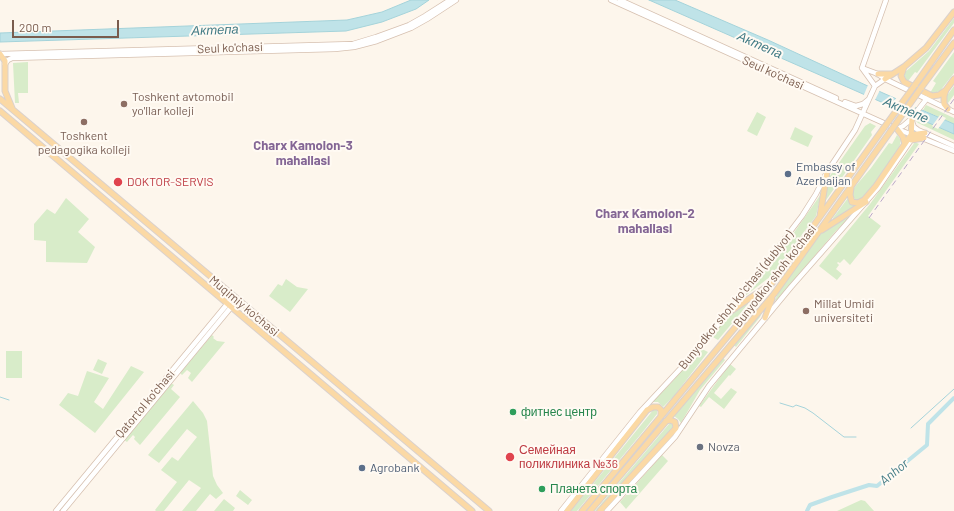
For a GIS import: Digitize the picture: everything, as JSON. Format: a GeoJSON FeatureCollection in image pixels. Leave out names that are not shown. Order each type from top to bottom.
{"type":"FeatureCollection","features":[{"type":"Feature","properties":{"kind":"main road","name":"Seul ko'chasi"},"geometry":{"type":"LineString","coordinates":[[0,54],[353,44],[409,25],[450,0]]}},
{"type":"Feature","properties":{"kind":"main road","name":"Seul ko'chasi"},"geometry":{"type":"LineString","coordinates":[[5,64],[12,58],[354,47],[378,41],[411,28],[427,20],[456,0]]}},
{"type":"Feature","properties":{"kind":"main road","name":"Seul ko'chasi"},"geometry":{"type":"LineString","coordinates":[[612,0],[854,106],[861,106],[869,99]]}},
{"type":"Feature","properties":{"kind":"main road","name":"Seul ko'chasi"},"geometry":{"type":"LineString","coordinates":[[620,0],[897,129],[911,137]]}},
{"type":"Feature","properties":{"kind":"main road"},"geometry":{"type":"LineString","coordinates":[[862,68],[886,0]]}},
{"type":"Feature","properties":{"kind":"main road"},"geometry":{"type":"LineString","coordinates":[[870,117],[867,105],[875,86],[905,66],[929,45],[954,12]]}},
{"type":"Feature","properties":{"kind":"main road","name":"Bunyodkor shoh ko'chasi"},"geometry":{"type":"LineString","coordinates":[[582,511],[773,282],[954,30]]}},
{"type":"Feature","properties":{"kind":"main road","name":"Bunyodkor shoh ko'chasi"},"geometry":{"type":"LineString","coordinates":[[590,511],[774,294],[954,43]]}},
{"type":"Feature","properties":{"kind":"main road"},"geometry":{"type":"LineString","coordinates":[[0,54],[4,58],[5,64],[6,94],[9,103],[16,114]]}},
{"type":"Feature","properties":{"kind":"main road"},"geometry":{"type":"LineString","coordinates":[[905,66],[901,76],[904,82],[932,96],[937,96],[946,90]]}},
{"type":"Feature","properties":{"kind":"main road"},"geometry":{"type":"LineString","coordinates":[[862,68],[878,74],[924,101],[954,113]]}},
{"type":"Feature","properties":{"kind":"main road"},"geometry":{"type":"LineString","coordinates":[[862,68],[875,86]]}},
{"type":"Feature","properties":{"kind":"main road"},"geometry":{"type":"LineString","coordinates":[[878,74],[896,72]]}},
{"type":"Feature","properties":{"kind":"main road"},"geometry":{"type":"LineString","coordinates":[[948,109],[944,102],[944,95],[954,79]]}},
{"type":"Feature","properties":{"kind":"main road","name":"Muqimiy ko'chasi"},"geometry":{"type":"LineString","coordinates":[[0,100],[489,511]]}},
{"type":"Feature","properties":{"kind":"main road"},"geometry":{"type":"LineString","coordinates":[[924,101],[948,109],[954,113]]}},
{"type":"Feature","properties":{"kind":"main road"},"geometry":{"type":"LineString","coordinates":[[904,144],[904,137],[897,129],[905,125],[912,118],[924,101]]}},
{"type":"Feature","properties":{"kind":"main road","name":"Bunyodkor shoh koʻchasi (dublyor)"},"geometry":{"type":"LineString","coordinates":[[561,511],[640,412],[681,368],[728,313],[802,216],[816,194],[827,172],[850,139],[860,120],[860,113],[867,105]]}},
{"type":"Feature","properties":{"kind":"main road","name":"Muqimiy ko'chasi"},"geometry":{"type":"LineString","coordinates":[[1,112],[472,511]]}},
{"type":"Feature","properties":{"kind":"main road"},"geometry":{"type":"LineString","coordinates":[[912,118],[915,128],[925,136],[954,151]]}},
{"type":"Feature","properties":{"kind":"main road"},"geometry":{"type":"LineString","coordinates":[[602,511],[675,437],[709,386],[765,318],[878,188],[911,137],[912,118]]}},
{"type":"Feature","properties":{"kind":"main road"},"geometry":{"type":"LineString","coordinates":[[852,185],[850,195],[852,202],[858,203],[864,200],[876,186],[904,144],[911,137],[925,136],[954,146]]}},
{"type":"Feature","properties":{"kind":"main road"},"geometry":{"type":"LineString","coordinates":[[819,218],[827,172]]}},
{"type":"Feature","properties":{"kind":"main road"},"geometry":{"type":"LineString","coordinates":[[102,198],[108,197],[109,191]]}},
{"type":"Feature","properties":{"kind":"main road"},"geometry":{"type":"LineString","coordinates":[[819,232],[868,200]]}},
{"type":"Feature","properties":{"kind":"main road"},"geometry":{"type":"LineString","coordinates":[[172,257],[178,250]]}},
{"type":"Feature","properties":{"kind":"main road"},"geometry":{"type":"LineString","coordinates":[[728,313],[773,282]]}},
{"type":"Feature","properties":{"kind":"main road"},"geometry":{"type":"LineString","coordinates":[[765,318],[774,294]]}},
{"type":"Feature","properties":{"kind":"main road","name":"Qatortol ko'chasi"},"geometry":{"type":"LineString","coordinates":[[56,511],[96,466],[235,298]]}},
{"type":"Feature","properties":{"kind":"main road"},"geometry":{"type":"LineString","coordinates":[[285,353],[287,348],[292,345]]}},
{"type":"Feature","properties":{"kind":"main road"},"geometry":{"type":"LineString","coordinates":[[355,413],[360,410],[362,404]]}},
{"type":"Feature","properties":{"kind":"main road"},"geometry":{"type":"LineString","coordinates":[[567,511],[647,410],[653,407],[658,407],[661,410],[661,417]]}},
{"type":"Feature","properties":{"kind":"main road"},"geometry":{"type":"LineString","coordinates":[[602,511],[677,426],[675,422],[670,420],[666,421]]}},
{"type":"Feature","properties":{"kind":"main road","name":"Qatortol ko'chasi"},"geometry":{"type":"LineString","coordinates":[[62,511],[96,466]]}},
{"type":"Feature","properties":{"kind":"main road"},"geometry":{"type":"LineString","coordinates":[[466,506],[472,504],[473,498]]}},
{"type":"Feature","properties":{"kind":"green space"},"geometry":{"type":"Polygon","coordinates":[[[954,18],[954,23],[917,73],[915,72],[908,81],[906,80],[904,73],[929,51],[954,18]]]}},
{"type":"Feature","properties":{"kind":"green space"},"geometry":{"type":"Polygon","coordinates":[[[954,52],[954,73],[940,91],[930,93],[936,83],[933,81],[954,52]]]}},
{"type":"Feature","properties":{"kind":"green space"},"geometry":{"type":"Polygon","coordinates":[[[28,62],[28,93],[18,93],[19,103],[15,103],[13,63],[28,62]]]}},
{"type":"Feature","properties":{"kind":"green space"},"geometry":{"type":"Polygon","coordinates":[[[954,86],[954,95],[948,103],[946,102],[946,97],[954,86]]]}},
{"type":"Feature","properties":{"kind":"green space"},"geometry":{"type":"Polygon","coordinates":[[[926,105],[954,118],[954,124],[923,110],[926,105]]]}},
{"type":"Feature","properties":{"kind":"green space"},"geometry":{"type":"Polygon","coordinates":[[[757,112],[766,117],[757,136],[747,131],[757,112]]]}},
{"type":"Feature","properties":{"kind":"green space"},"geometry":{"type":"Polygon","coordinates":[[[916,117],[954,134],[954,140],[918,123],[915,120],[916,117]]]}},
{"type":"Feature","properties":{"kind":"green space"},"geometry":{"type":"Polygon","coordinates":[[[870,123],[876,126],[871,132],[872,135],[824,203],[829,177],[865,126],[870,123]]]}},
{"type":"Feature","properties":{"kind":"green space"},"geometry":{"type":"Polygon","coordinates":[[[795,127],[813,136],[808,147],[790,139],[795,127]]]}},
{"type":"Feature","properties":{"kind":"green space"},"geometry":{"type":"Polygon","coordinates":[[[897,135],[901,140],[899,149],[866,196],[858,201],[856,200],[853,197],[853,189],[871,168],[889,143],[892,144],[897,135]]]}},
{"type":"Feature","properties":{"kind":"green space"},"geometry":{"type":"Polygon","coordinates":[[[915,142],[919,144],[868,216],[881,226],[850,265],[844,259],[840,263],[837,263],[839,265],[836,269],[842,274],[837,280],[819,266],[870,204],[915,142]]]}},
{"type":"Feature","properties":{"kind":"green space"},"geometry":{"type":"Polygon","coordinates":[[[821,194],[816,216],[771,276],[740,300],[781,251],[821,194]]]}},
{"type":"Feature","properties":{"kind":"green space"},"geometry":{"type":"Polygon","coordinates":[[[66,198],[89,219],[78,232],[95,247],[87,263],[46,262],[46,241],[34,240],[34,224],[47,209],[55,214],[66,198]]]}},
{"type":"Feature","properties":{"kind":"green space"},"geometry":{"type":"Polygon","coordinates":[[[848,198],[851,203],[856,205],[833,220],[833,218],[848,198]]]}},
{"type":"Feature","properties":{"kind":"green space"},"geometry":{"type":"Polygon","coordinates":[[[854,212],[776,301],[775,300],[780,289],[823,231],[854,212]]]}},
{"type":"Feature","properties":{"kind":"green space"},"geometry":{"type":"Polygon","coordinates":[[[286,279],[297,287],[308,289],[290,312],[269,296],[278,284],[282,286],[286,279]]]}},
{"type":"Feature","properties":{"kind":"green space"},"geometry":{"type":"Polygon","coordinates":[[[754,297],[718,340],[711,336],[725,319],[754,297]]]}},
{"type":"Feature","properties":{"kind":"green space"},"geometry":{"type":"Polygon","coordinates":[[[765,306],[760,317],[736,347],[734,345],[765,306]]]}},
{"type":"Feature","properties":{"kind":"green space"},"geometry":{"type":"Polygon","coordinates":[[[212,335],[217,341],[225,342],[192,382],[188,378],[191,373],[187,370],[182,375],[180,373],[212,335]]]}},
{"type":"Feature","properties":{"kind":"green space"},"geometry":{"type":"Polygon","coordinates":[[[700,348],[708,352],[674,396],[663,407],[658,402],[652,402],[671,383],[700,348]]]}},
{"type":"Feature","properties":{"kind":"green space"},"geometry":{"type":"Polygon","coordinates":[[[6,351],[22,351],[22,378],[6,378],[6,351]]]}},
{"type":"Feature","properties":{"kind":"green space"},"geometry":{"type":"Polygon","coordinates":[[[723,358],[725,360],[700,390],[681,423],[674,416],[723,358]]]}},
{"type":"Feature","properties":{"kind":"green space"},"geometry":{"type":"Polygon","coordinates":[[[98,359],[107,363],[102,374],[93,370],[98,359]]]}},
{"type":"Feature","properties":{"kind":"green space"},"geometry":{"type":"Polygon","coordinates":[[[730,364],[736,369],[714,393],[721,399],[731,388],[737,392],[724,409],[709,397],[701,407],[699,406],[730,364]]]}},
{"type":"Feature","properties":{"kind":"green space"},"geometry":{"type":"Polygon","coordinates":[[[131,366],[144,372],[95,433],[59,405],[68,393],[78,396],[87,371],[109,378],[94,402],[103,409],[131,366]]]}},
{"type":"Feature","properties":{"kind":"green space"},"geometry":{"type":"Polygon","coordinates":[[[171,383],[174,385],[171,389],[180,397],[140,445],[134,439],[135,437],[133,435],[127,442],[124,440],[171,383]]]}},
{"type":"Feature","properties":{"kind":"green space"},"geometry":{"type":"Polygon","coordinates":[[[193,401],[203,413],[207,421],[213,476],[223,493],[216,499],[210,494],[196,511],[182,511],[201,488],[189,480],[164,511],[156,511],[155,510],[177,482],[161,470],[172,457],[178,461],[197,437],[187,429],[159,463],[148,455],[193,401]]]}},
{"type":"Feature","properties":{"kind":"green space"},"geometry":{"type":"Polygon","coordinates":[[[654,409],[657,410],[657,414],[641,434],[577,511],[571,511],[654,409]]]}},
{"type":"Feature","properties":{"kind":"green space"},"geometry":{"type":"Polygon","coordinates":[[[669,424],[673,424],[674,428],[597,511],[595,511],[669,424]]]}},
{"type":"Feature","properties":{"kind":"green space"},"geometry":{"type":"Polygon","coordinates":[[[662,455],[668,461],[626,509],[620,502],[662,455]]]}},
{"type":"Feature","properties":{"kind":"green space"},"geometry":{"type":"Polygon","coordinates":[[[240,490],[252,500],[248,505],[236,496],[240,490]]]}},
{"type":"Feature","properties":{"kind":"green space"},"geometry":{"type":"Polygon","coordinates":[[[224,499],[235,508],[233,511],[214,511],[224,499]]]}},
{"type":"Feature","properties":{"kind":"green space"},"geometry":{"type":"Polygon","coordinates":[[[861,500],[865,501],[874,511],[837,511],[861,500]]]}},
{"type":"Feature","properties":{"kind":"water","name":"Актепа"},"geometry":{"type":"Polygon","coordinates":[[[411,0],[429,0],[416,9],[382,22],[346,31],[0,42],[0,33],[347,20],[382,12],[411,0]]]}},
{"type":"Feature","properties":{"kind":"water","name":"Актепа"},"geometry":{"type":"Polygon","coordinates":[[[649,0],[675,0],[768,40],[954,124],[954,134],[649,0]]]}},
{"type":"Feature","properties":{"kind":"pier"},"geometry":{"type":"Polygon","coordinates":[[[868,85],[880,90],[874,102],[863,97],[868,85]]]}},
{"type":"Feature","properties":{"kind":"pier"},"geometry":{"type":"Polygon","coordinates":[[[897,97],[917,105],[909,116],[889,108],[897,97]]]}},
{"type":"Feature","properties":{"kind":"pier"},"geometry":{"type":"Polygon","coordinates":[[[940,115],[946,118],[938,129],[932,126],[940,115]]]}},
{"type":"Feature","properties":{"kind":"waterway"},"geometry":{"type":"LineString","coordinates":[[911,428],[954,389]]}},
{"type":"Feature","properties":{"kind":"waterway"},"geometry":{"type":"LineString","coordinates":[[0,397],[9,400]]}},
{"type":"Feature","properties":{"kind":"waterway","name":"Anhor"},"geometry":{"type":"LineString","coordinates":[[807,511],[810,505],[832,497],[869,485],[877,486],[927,445],[928,424],[954,398]]}},
{"type":"Feature","properties":{"kind":"waterway"},"geometry":{"type":"LineString","coordinates":[[780,403],[793,407],[796,405],[805,408],[844,437],[856,437]]}},
{"type":"Feature","properties":{"kind":"railway"},"geometry":{"type":"LineString","coordinates":[[869,218],[954,99]]}},
{"type":"Feature","properties":{"kind":"place","name":"Toshkent avtomobil yo'llar kolleji"},"geometry":{"type":"Point","coordinates":[124,104]}},
{"type":"Feature","properties":{"kind":"place","name":"Toshkent pedagogika kolleji"},"geometry":{"type":"Point","coordinates":[84,122]}},
{"type":"Feature","properties":{"kind":"place","name":"Embassy of Azerbaijan"},"geometry":{"type":"Point","coordinates":[788,174]}},
{"type":"Feature","properties":{"kind":"place","name":"DOKTOR-SERVIS"},"geometry":{"type":"Point","coordinates":[118,182]}},
{"type":"Feature","properties":{"kind":"place","name":"Millat Umidi universiteti"},"geometry":{"type":"Point","coordinates":[806,311]}},
{"type":"Feature","properties":{"kind":"place","name":"фитнес центр"},"geometry":{"type":"Point","coordinates":[513,412]}},
{"type":"Feature","properties":{"kind":"place","name":"Novza"},"geometry":{"type":"Point","coordinates":[700,447]}},
{"type":"Feature","properties":{"kind":"place","name":"Семейная поликлиника №36"},"geometry":{"type":"Point","coordinates":[510,457]}},
{"type":"Feature","properties":{"kind":"place","name":"Agrobank"},"geometry":{"type":"Point","coordinates":[362,468]}},
{"type":"Feature","properties":{"kind":"place","name":"Планета спорта"},"geometry":{"type":"Point","coordinates":[542,489]}},
{"type":"Feature","properties":{"kind":"district","name":"Charx Kamolon-3 mahallasi"},"geometry":{"type":"Point","coordinates":[303,154]}},
{"type":"Feature","properties":{"kind":"district","name":"Charx Kamolon-2 mahallasi"},"geometry":{"type":"Point","coordinates":[645,222]}},
{"type":"Feature","properties":{"kind":"water label","name":"Актепе"},"geometry":{"type":"Point","coordinates":[906,110]}}]}
